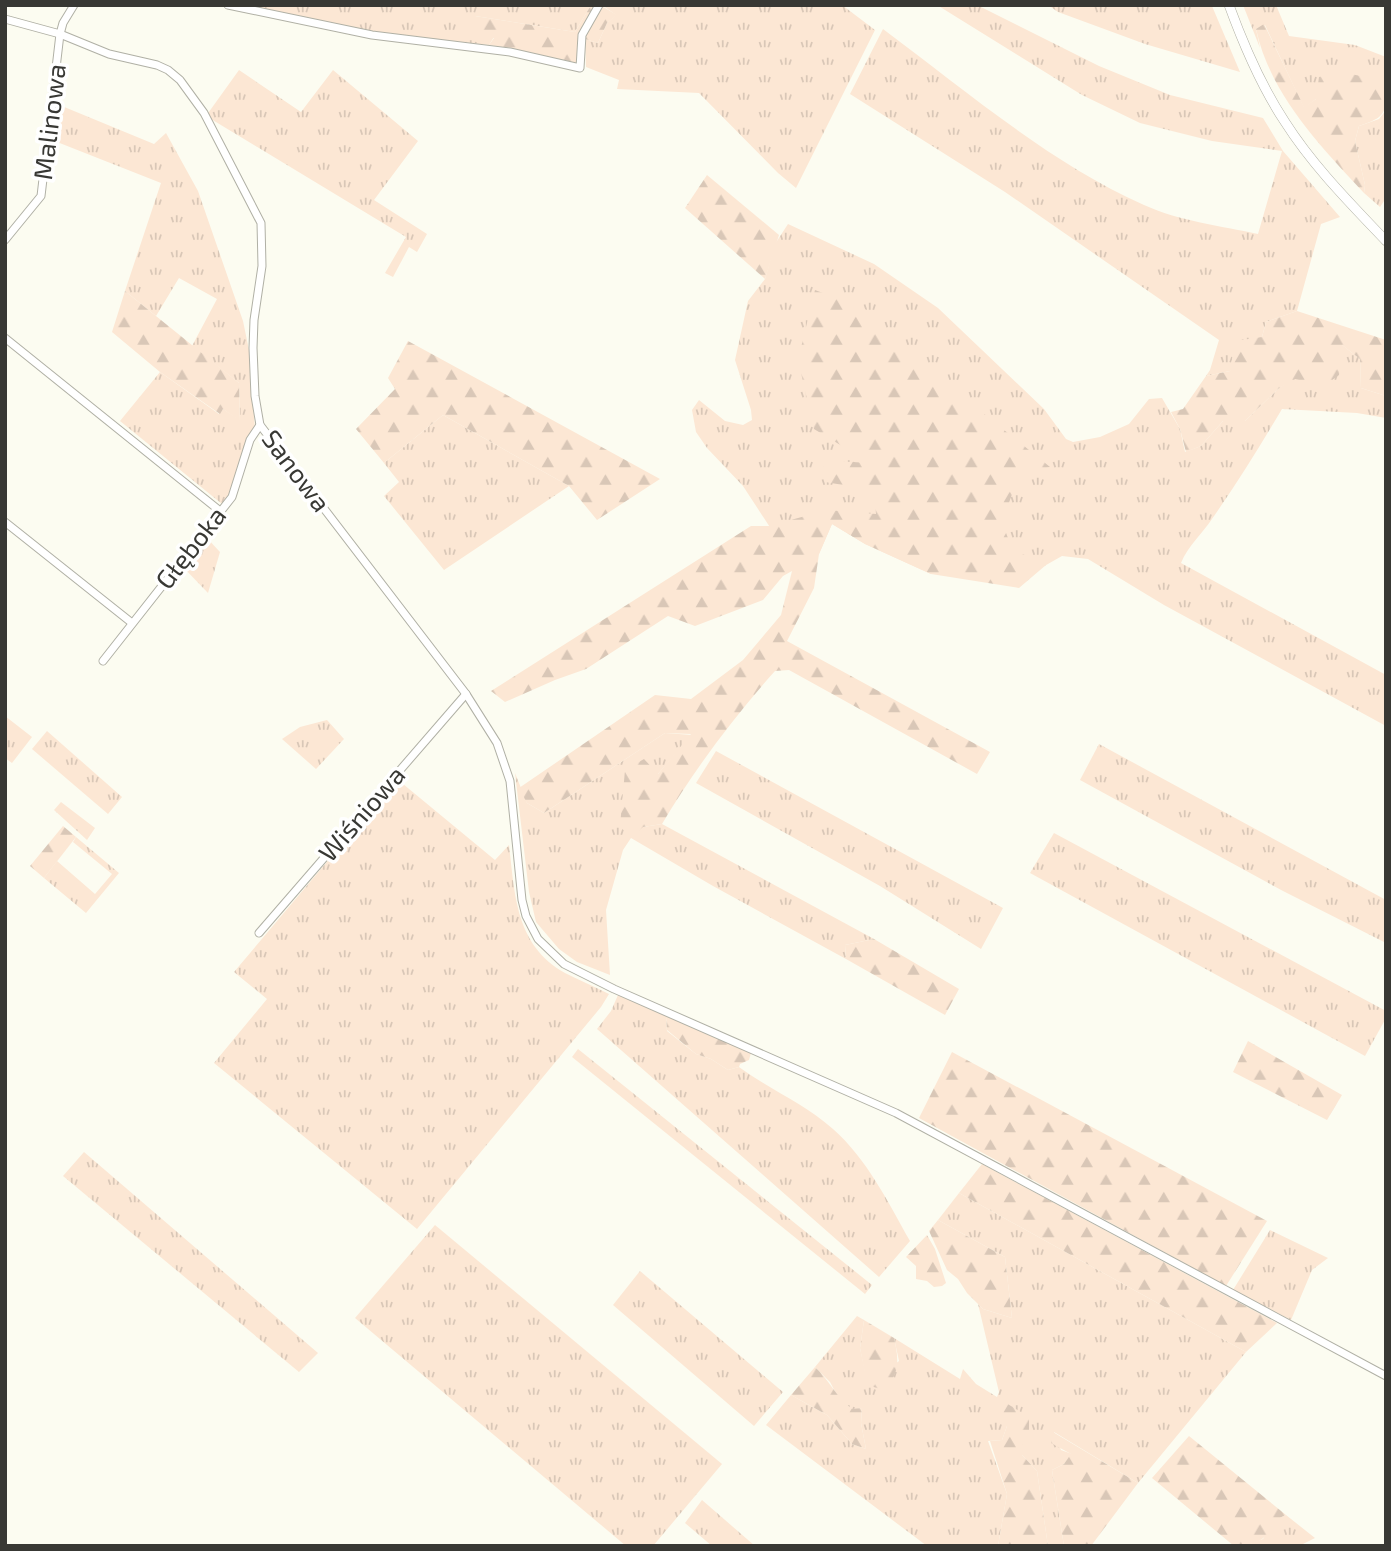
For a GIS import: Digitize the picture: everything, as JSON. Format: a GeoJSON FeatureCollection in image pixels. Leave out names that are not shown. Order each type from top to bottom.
{"type":"FeatureCollection","features":[{"type":"Feature","properties":{"kind":"street","name":"Malinowa"},"geometry":{"type":"LineString","coordinates":[[5,240],[41,196],[60,34],[74,5]]}},
{"type":"Feature","properties":{"kind":"street"},"geometry":{"type":"LineString","coordinates":[[228,5],[372,35],[510,52],[580,68],[582,35],[599,5]]}},
{"type":"Feature","properties":{"kind":"street"},"geometry":{"type":"LineString","coordinates":[[1229,5],[1259,78],[1285,123],[1318,167],[1386,241]]}},
{"type":"Feature","properties":{"kind":"street","name":"Sanowa"},"geometry":{"type":"LineString","coordinates":[[5,19],[60,34],[109,54],[157,65],[180,80],[204,113],[261,223],[262,266],[253,348],[255,396],[260,425],[486,723],[504,760],[513,804],[522,900],[531,929],[549,951],[576,971],[892,1111],[1386,1376]]}},
{"type":"Feature","properties":{"kind":"street"},"geometry":{"type":"LineString","coordinates":[[5,338],[220,511]]}},
{"type":"Feature","properties":{"kind":"street","name":"Głęboka"},"geometry":{"type":"LineString","coordinates":[[103,661],[232,496],[250,440],[260,425]]}},
{"type":"Feature","properties":{"kind":"street"},"geometry":{"type":"LineString","coordinates":[[5,522],[132,623]]}},
{"type":"Feature","properties":{"kind":"street","name":"Wiśniowa"},"geometry":{"type":"LineString","coordinates":[[259,933],[466,694]]}},
{"type":"Feature","properties":{"kind":"green space"},"geometry":{"type":"Polygon","coordinates":[[[243,5],[591,5],[575,32],[475,16],[494,37],[489,45],[371,32],[243,5]]]}},
{"type":"Feature","properties":{"kind":"green space"},"geometry":{"type":"Polygon","coordinates":[[[591,5],[600,5],[617,15],[607,23],[598,43],[585,39],[577,63],[489,45],[494,38],[486,37],[472,20],[475,16],[575,32],[591,5]]]}},
{"type":"Feature","properties":{"kind":"green space"},"geometry":{"type":"Polygon","coordinates":[[[602,5],[842,5],[875,30],[796,188],[699,93],[617,89],[619,80],[586,67],[585,39],[598,43],[607,23],[616,15],[602,5]]]}},
{"type":"Feature","properties":{"kind":"green space"},"geometry":{"type":"Polygon","coordinates":[[[937,5],[977,5],[1099,66],[1170,95],[1263,118],[1283,151],[1340,217],[1321,224],[1297,311],[1266,322],[1262,337],[1230,371],[1206,376],[1219,340],[1005,192],[850,94],[883,29],[1009,124],[1109,188],[1171,215],[1258,234],[1282,151],[1212,141],[1140,123],[1082,95],[937,5]]]}},
{"type":"Feature","properties":{"kind":"green space"},"geometry":{"type":"Polygon","coordinates":[[[1048,5],[1212,6],[1240,72],[1145,44],[1058,12],[1048,5]]]}},
{"type":"Feature","properties":{"kind":"green space"},"geometry":{"type":"Polygon","coordinates":[[[1243,5],[1276,5],[1289,36],[1355,45],[1386,57],[1386,99],[1316,99],[1304,108],[1265,25],[1256,29],[1260,48],[1243,5]]]}},
{"type":"Feature","properties":{"kind":"green space"},"geometry":{"type":"Polygon","coordinates":[[[1264,24],[1304,107],[1316,99],[1319,77],[1341,72],[1385,81],[1386,99],[1382,114],[1359,126],[1355,141],[1365,185],[1364,193],[1314,138],[1285,97],[1263,53],[1256,29],[1264,24]]]}},
{"type":"Feature","properties":{"kind":"green space"},"geometry":{"type":"Polygon","coordinates":[[[239,70],[301,112],[333,70],[418,141],[374,200],[427,234],[417,252],[409,247],[393,277],[385,273],[406,237],[206,116],[239,70]]]}},
{"type":"Feature","properties":{"kind":"green space"},"geometry":{"type":"Polygon","coordinates":[[[57,104],[154,144],[166,133],[198,191],[243,321],[249,350],[255,429],[231,492],[222,504],[120,421],[160,372],[219,414],[223,409],[240,420],[239,383],[192,346],[217,299],[179,278],[156,316],[125,291],[161,183],[52,140],[57,104]]]}},
{"type":"Feature","properties":{"kind":"green space"},"geometry":{"type":"Polygon","coordinates":[[[1386,110],[1386,198],[1380,207],[1364,193],[1365,185],[1355,141],[1359,126],[1379,119],[1386,110]]]}},
{"type":"Feature","properties":{"kind":"green space"},"geometry":{"type":"Polygon","coordinates":[[[707,175],[779,235],[765,279],[685,208],[707,175]]]}},
{"type":"Feature","properties":{"kind":"green space"},"geometry":{"type":"Polygon","coordinates":[[[788,224],[874,264],[938,308],[1044,409],[1066,439],[1073,442],[1100,437],[1129,424],[1149,399],[1162,398],[1180,429],[1185,452],[1201,446],[1223,421],[1245,421],[1278,389],[1341,344],[1360,359],[1361,388],[1386,396],[1386,418],[1357,413],[1282,409],[1257,451],[1181,563],[1386,675],[1386,726],[1164,605],[1088,559],[1062,556],[1032,573],[931,574],[865,544],[832,524],[819,554],[775,535],[743,486],[707,448],[696,432],[692,410],[699,400],[725,421],[743,425],[752,420],[735,360],[748,301],[765,279],[775,244],[788,224]]]}},
{"type":"Feature","properties":{"kind":"green space"},"geometry":{"type":"Polygon","coordinates":[[[815,290],[865,309],[926,367],[1050,467],[1019,475],[1002,522],[1012,549],[1046,565],[1019,588],[931,574],[865,544],[832,524],[819,554],[814,588],[787,641],[990,752],[977,774],[789,670],[775,671],[715,745],[662,824],[643,827],[631,838],[620,826],[625,770],[644,759],[658,774],[691,734],[665,733],[544,813],[527,803],[519,788],[655,695],[691,699],[743,660],[781,615],[792,571],[783,576],[763,600],[695,626],[668,616],[586,669],[505,702],[491,691],[751,526],[769,526],[827,510],[876,514],[874,490],[825,482],[823,456],[834,461],[870,463],[814,429],[798,360],[815,290]]]}},
{"type":"Feature","properties":{"kind":"green space"},"geometry":{"type":"Polygon","coordinates":[[[125,291],[239,383],[240,421],[223,409],[220,414],[160,372],[112,332],[125,291]]]}},
{"type":"Feature","properties":{"kind":"green space"},"geometry":{"type":"Polygon","coordinates":[[[1297,311],[1386,340],[1386,396],[1361,388],[1360,359],[1342,345],[1339,375],[1324,386],[1295,379],[1278,389],[1245,421],[1223,421],[1201,446],[1186,452],[1180,429],[1171,412],[1183,409],[1206,376],[1230,371],[1235,341],[1262,337],[1266,322],[1297,311]]]}},
{"type":"Feature","properties":{"kind":"green space"},"geometry":{"type":"Polygon","coordinates":[[[408,341],[660,479],[597,520],[569,486],[443,415],[384,463],[356,429],[395,389],[388,378],[408,341]]]}},
{"type":"Feature","properties":{"kind":"green space"},"geometry":{"type":"Polygon","coordinates":[[[443,415],[569,486],[444,570],[384,496],[399,482],[384,463],[443,415]]]}},
{"type":"Feature","properties":{"kind":"green space"},"geometry":{"type":"Polygon","coordinates":[[[206,537],[220,552],[208,593],[181,565],[206,537]]]}},
{"type":"Feature","properties":{"kind":"green space"},"geometry":{"type":"Polygon","coordinates":[[[5,716],[32,737],[12,763],[5,758],[5,716]]]}},
{"type":"Feature","properties":{"kind":"green space"},"geometry":{"type":"Polygon","coordinates":[[[327,720],[344,739],[316,769],[282,739],[300,727],[327,720]]]}},
{"type":"Feature","properties":{"kind":"green space"},"geometry":{"type":"Polygon","coordinates":[[[47,731],[122,797],[108,814],[32,749],[47,731]]]}},
{"type":"Feature","properties":{"kind":"green space"},"geometry":{"type":"Polygon","coordinates":[[[665,733],[692,735],[657,775],[643,827],[662,824],[874,939],[845,945],[846,959],[631,838],[623,850],[606,910],[610,975],[577,962],[559,949],[536,922],[529,892],[515,773],[527,803],[544,813],[665,733]]]}},
{"type":"Feature","properties":{"kind":"green space"},"geometry":{"type":"Polygon","coordinates":[[[1099,744],[1386,900],[1386,943],[1283,891],[1080,780],[1099,744]]]}},
{"type":"Feature","properties":{"kind":"green space"},"geometry":{"type":"Polygon","coordinates":[[[716,751],[1003,908],[981,949],[880,886],[696,783],[716,751]]]}},
{"type":"Feature","properties":{"kind":"green space"},"geometry":{"type":"Polygon","coordinates":[[[397,779],[495,860],[509,845],[520,917],[536,948],[565,973],[609,994],[417,1229],[214,1063],[267,999],[234,972],[397,779]]]}},
{"type":"Feature","properties":{"kind":"green space"},"geometry":{"type":"Polygon","coordinates":[[[61,802],[95,828],[87,840],[54,810],[61,802]]]}},
{"type":"Feature","properties":{"kind":"green space"},"geometry":{"type":"Polygon","coordinates":[[[63,826],[76,837],[44,878],[30,866],[63,826]]]}},
{"type":"Feature","properties":{"kind":"green space"},"geometry":{"type":"Polygon","coordinates":[[[1054,833],[1386,1011],[1386,1018],[1365,1056],[1030,873],[1054,833]]]}},
{"type":"Feature","properties":{"kind":"green space"},"geometry":{"type":"Polygon","coordinates":[[[76,837],[119,873],[86,913],[44,878],[57,861],[95,894],[112,874],[73,842],[76,837]]]}},
{"type":"Feature","properties":{"kind":"green space"},"geometry":{"type":"Polygon","coordinates":[[[874,939],[959,989],[945,1015],[846,959],[845,945],[874,939]]]}},
{"type":"Feature","properties":{"kind":"green space"},"geometry":{"type":"Polygon","coordinates":[[[618,995],[666,1016],[667,1031],[696,1054],[711,1059],[728,1070],[739,1067],[811,1112],[845,1141],[876,1182],[910,1241],[879,1277],[597,1029],[611,1011],[618,995]]]}},
{"type":"Feature","properties":{"kind":"green space"},"geometry":{"type":"Polygon","coordinates":[[[666,1016],[751,1053],[749,1060],[728,1070],[711,1059],[696,1054],[667,1030],[666,1016]]]}},
{"type":"Feature","properties":{"kind":"green space"},"geometry":{"type":"Polygon","coordinates":[[[1248,1041],[1342,1095],[1327,1120],[1233,1072],[1248,1041]]]}},
{"type":"Feature","properties":{"kind":"green space"},"geometry":{"type":"Polygon","coordinates":[[[578,1049],[872,1285],[865,1294],[572,1057],[578,1049]]]}},
{"type":"Feature","properties":{"kind":"green space"},"geometry":{"type":"Polygon","coordinates":[[[952,1052],[1267,1221],[1226,1286],[919,1118],[952,1052]]]}},
{"type":"Feature","properties":{"kind":"green space"},"geometry":{"type":"Polygon","coordinates":[[[84,1152],[318,1353],[299,1372],[63,1176],[84,1152]]]}},
{"type":"Feature","properties":{"kind":"green space"},"geometry":{"type":"Polygon","coordinates":[[[982,1164],[1277,1323],[1246,1352],[959,1193],[982,1164]]]}},
{"type":"Feature","properties":{"kind":"green space"},"geometry":{"type":"Polygon","coordinates":[[[959,1193],[1246,1352],[1138,1483],[1054,1432],[1061,1450],[1072,1454],[1064,1464],[1052,1470],[1064,1546],[1048,1546],[1037,1471],[1022,1455],[1022,1445],[1007,1426],[1002,1440],[988,1441],[1007,1494],[998,1546],[927,1546],[766,1425],[791,1395],[827,1415],[852,1444],[866,1449],[861,1423],[862,1408],[852,1410],[839,1399],[830,1382],[815,1367],[857,1316],[864,1320],[860,1348],[868,1385],[899,1361],[894,1338],[960,1379],[963,1369],[976,1384],[997,1397],[999,1392],[978,1304],[983,1309],[1012,1318],[1005,1257],[938,1220],[959,1193]]]}},
{"type":"Feature","properties":{"kind":"green space"},"geometry":{"type":"Polygon","coordinates":[[[938,1220],[1005,1257],[1012,1318],[983,1309],[947,1270],[929,1231],[938,1220]]]}},
{"type":"Feature","properties":{"kind":"green space"},"geometry":{"type":"Polygon","coordinates":[[[435,1225],[722,1464],[653,1546],[626,1546],[355,1318],[435,1225]]]}},
{"type":"Feature","properties":{"kind":"green space"},"geometry":{"type":"Polygon","coordinates":[[[1270,1230],[1328,1258],[1312,1270],[1291,1320],[1233,1290],[1270,1230]]]}},
{"type":"Feature","properties":{"kind":"green space"},"geometry":{"type":"Polygon","coordinates":[[[927,1235],[935,1249],[946,1283],[942,1286],[934,1287],[927,1281],[916,1279],[916,1266],[906,1257],[927,1235]]]}},
{"type":"Feature","properties":{"kind":"green space"},"geometry":{"type":"Polygon","coordinates":[[[640,1271],[783,1392],[754,1426],[613,1305],[640,1271]]]}},
{"type":"Feature","properties":{"kind":"green space"},"geometry":{"type":"Polygon","coordinates":[[[864,1320],[894,1338],[897,1353],[896,1372],[884,1390],[867,1385],[860,1348],[864,1320]]]}},
{"type":"Feature","properties":{"kind":"green space"},"geometry":{"type":"Polygon","coordinates":[[[815,1367],[846,1404],[852,1409],[862,1408],[861,1423],[866,1449],[852,1444],[827,1415],[791,1395],[815,1367]]]}},
{"type":"Feature","properties":{"kind":"green space"},"geometry":{"type":"Polygon","coordinates":[[[1006,1403],[1029,1417],[1029,1438],[1022,1445],[1022,1455],[1037,1471],[1048,1546],[998,1546],[1007,1494],[990,1441],[1002,1440],[1007,1426],[995,1413],[1006,1403]]]}},
{"type":"Feature","properties":{"kind":"green space"},"geometry":{"type":"Polygon","coordinates":[[[1053,1432],[1138,1483],[1091,1546],[1064,1546],[1052,1470],[1064,1464],[1071,1454],[1051,1443],[1053,1432]]]}},
{"type":"Feature","properties":{"kind":"green space"},"geometry":{"type":"Polygon","coordinates":[[[1189,1436],[1286,1515],[1273,1524],[1262,1539],[1234,1546],[1152,1478],[1189,1436]]]}},
{"type":"Feature","properties":{"kind":"green space"},"geometry":{"type":"Polygon","coordinates":[[[702,1500],[755,1546],[712,1546],[685,1523],[702,1500]]]}},
{"type":"Feature","properties":{"kind":"green space"},"geometry":{"type":"Polygon","coordinates":[[[1286,1515],[1315,1538],[1299,1546],[1244,1546],[1263,1539],[1275,1519],[1286,1515]]]}}]}
